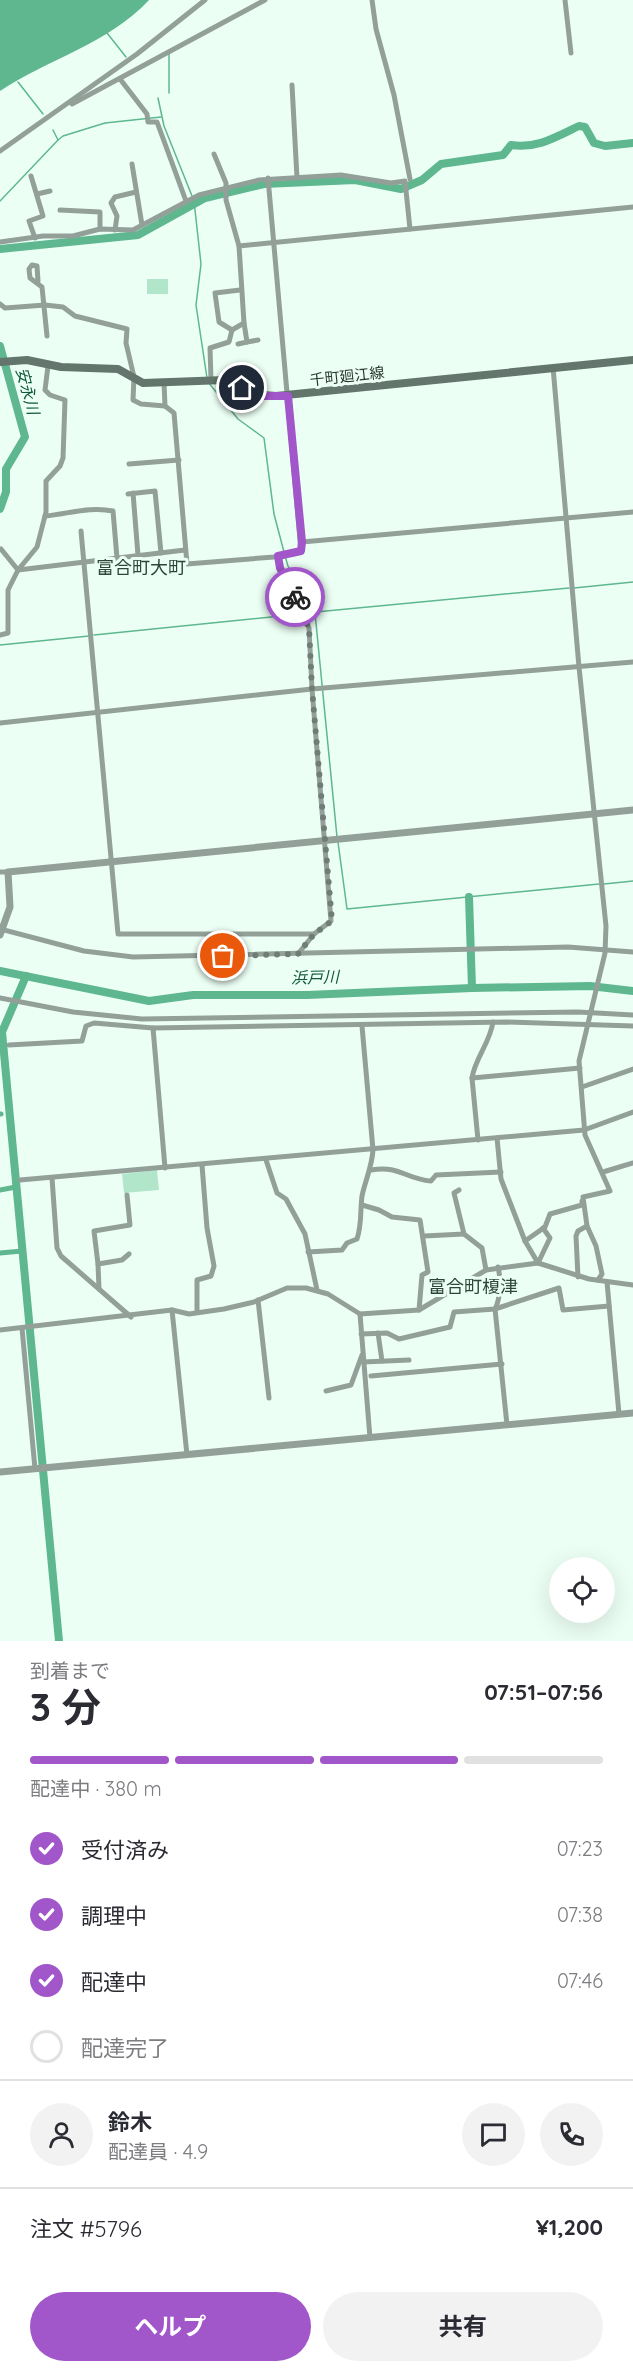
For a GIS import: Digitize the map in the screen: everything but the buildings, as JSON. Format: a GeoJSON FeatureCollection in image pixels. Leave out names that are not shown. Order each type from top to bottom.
{"type":"FeatureCollection","features":[{"type":"Feature","properties":{"kind":"main road","name":"千町廻江線"},"geometry":{"type":"LineString","coordinates":[[0,362],[27,360],[48,366],[109,367],[118,369],[143,383],[211,380],[236,383],[252,394],[288,396],[633,360]]}},
{"type":"Feature","properties":{"kind":"street"},"geometry":{"type":"LineString","coordinates":[[0,151],[58,111],[205,0]]}},
{"type":"Feature","properties":{"kind":"street"},"geometry":{"type":"LineString","coordinates":[[58,111],[266,0]]}},
{"type":"Feature","properties":{"kind":"street"},"geometry":{"type":"LineString","coordinates":[[372,0],[376,30],[394,95],[407,180],[410,229]]}},
{"type":"Feature","properties":{"kind":"street"},"geometry":{"type":"LineString","coordinates":[[565,0],[571,53]]}},
{"type":"Feature","properties":{"kind":"street"},"geometry":{"type":"LineString","coordinates":[[120,79],[147,114],[148,122],[157,122],[187,200]]}},
{"type":"Feature","properties":{"kind":"street"},"geometry":{"type":"LineString","coordinates":[[292,85],[297,178]]}},
{"type":"Feature","properties":{"kind":"street"},"geometry":{"type":"LineString","coordinates":[[214,154],[225,186],[229,216],[238,246],[240,290],[247,342]]}},
{"type":"Feature","properties":{"kind":"street"},"geometry":{"type":"LineString","coordinates":[[132,164],[142,225]]}},
{"type":"Feature","properties":{"kind":"street"},"geometry":{"type":"LineString","coordinates":[[31,176],[43,216],[29,221],[34,238]]}},
{"type":"Feature","properties":{"kind":"street"},"geometry":{"type":"LineString","coordinates":[[0,242],[73,236],[100,229],[133,230],[199,195],[225,186],[268,178],[356,176],[391,183],[407,180]]}},
{"type":"Feature","properties":{"kind":"street"},"geometry":{"type":"LineString","coordinates":[[0,304],[4,308],[45,305],[63,307],[75,316],[127,329],[126,343],[134,377],[133,400],[141,404],[165,406],[174,413],[187,564],[278,556],[301,551],[268,178]]}},
{"type":"Feature","properties":{"kind":"street"},"geometry":{"type":"LineString","coordinates":[[37,194],[50,191]]}},
{"type":"Feature","properties":{"kind":"street"},"geometry":{"type":"LineString","coordinates":[[115,230],[117,216],[111,203],[115,197],[136,192]]}},
{"type":"Feature","properties":{"kind":"street"},"geometry":{"type":"LineString","coordinates":[[238,246],[633,207]]}},
{"type":"Feature","properties":{"kind":"street"},"geometry":{"type":"LineString","coordinates":[[60,210],[100,212],[100,229]]}},
{"type":"Feature","properties":{"kind":"street"},"geometry":{"type":"LineString","coordinates":[[38,282],[45,305],[47,336]]}},
{"type":"Feature","properties":{"kind":"street"},"geometry":{"type":"LineString","coordinates":[[232,330],[219,322],[215,293],[240,290]]}},
{"type":"Feature","properties":{"kind":"street"},"geometry":{"type":"LineString","coordinates":[[211,380],[210,348],[229,342],[232,330],[244,323]]}},
{"type":"Feature","properties":{"kind":"street"},"geometry":{"type":"LineString","coordinates":[[238,344],[258,340]]}},
{"type":"Feature","properties":{"kind":"street"},"geometry":{"type":"LineString","coordinates":[[0,635],[8,633],[8,590],[18,570],[37,548],[45,516],[45,486],[50,475],[60,466],[63,458],[65,400],[50,395],[45,390],[48,366]]}},
{"type":"Feature","properties":{"kind":"street"},"geometry":{"type":"LineString","coordinates":[[553,367],[579,667],[603,893],[606,949],[592,1013],[581,1046],[580,1068],[584,1130],[588,1144],[610,1191],[583,1197]]}},
{"type":"Feature","properties":{"kind":"street"},"geometry":{"type":"LineString","coordinates":[[164,382],[165,406]]}},
{"type":"Feature","properties":{"kind":"street"},"geometry":{"type":"LineString","coordinates":[[129,464],[179,460]]}},
{"type":"Feature","properties":{"kind":"street"},"geometry":{"type":"LineString","coordinates":[[138,555],[130,494],[155,491],[161,553]]}},
{"type":"Feature","properties":{"kind":"street"},"geometry":{"type":"LineString","coordinates":[[45,516],[91,508],[113,511],[117,558]]}},
{"type":"Feature","properties":{"kind":"street"},"geometry":{"type":"LineString","coordinates":[[302,542],[633,512]]}},
{"type":"Feature","properties":{"kind":"street"},"geometry":{"type":"LineString","coordinates":[[81,531],[118,934],[314,934]]}},
{"type":"Feature","properties":{"kind":"street"},"geometry":{"type":"LineString","coordinates":[[1,549],[18,570]]}},
{"type":"Feature","properties":{"kind":"street"},"geometry":{"type":"LineString","coordinates":[[18,570],[185,550]]}},
{"type":"Feature","properties":{"kind":"street"},"geometry":{"type":"LineString","coordinates":[[278,556],[280,568],[307,619],[327,838],[332,921],[314,934],[298,954]]}},
{"type":"Feature","properties":{"kind":"street"},"geometry":{"type":"LineString","coordinates":[[0,591],[8,590]]}},
{"type":"Feature","properties":{"kind":"street"},"geometry":{"type":"LineString","coordinates":[[0,723],[334,687],[633,662]]}},
{"type":"Feature","properties":{"kind":"street"},"geometry":{"type":"LineString","coordinates":[[633,810],[327,838],[112,863],[4,872],[10,907],[1,931],[69,948],[122,956],[568,947],[633,952]]}},
{"type":"Feature","properties":{"kind":"street"},"geometry":{"type":"LineString","coordinates":[[0,998],[73,1012],[142,1019],[592,1013],[633,1015]]}},
{"type":"Feature","properties":{"kind":"street"},"geometry":{"type":"LineString","coordinates":[[478,1140],[472,1078],[476,1064],[486,1047],[493,1022]]}},
{"type":"Feature","properties":{"kind":"street"},"geometry":{"type":"LineString","coordinates":[[9,1045],[82,1041],[86,1026],[94,1023],[153,1028],[493,1022],[633,1026]]}},
{"type":"Feature","properties":{"kind":"street"},"geometry":{"type":"LineString","coordinates":[[308,1252],[342,1250],[347,1243],[357,1239],[362,1225],[362,1194],[371,1170],[373,1150],[362,1026]]}},
{"type":"Feature","properties":{"kind":"street"},"geometry":{"type":"LineString","coordinates":[[153,1028],[165,1168]]}},
{"type":"Feature","properties":{"kind":"street"},"geometry":{"type":"LineString","coordinates":[[472,1078],[580,1068]]}},
{"type":"Feature","properties":{"kind":"street"},"geometry":{"type":"LineString","coordinates":[[582,1087],[633,1069]]}},
{"type":"Feature","properties":{"kind":"street"},"geometry":{"type":"LineString","coordinates":[[20,1180],[266,1160],[584,1130],[633,1112]]}},
{"type":"Feature","properties":{"kind":"street"},"geometry":{"type":"LineString","coordinates":[[497,1138],[501,1172],[509,1202],[525,1241],[538,1263]]}},
{"type":"Feature","properties":{"kind":"street"},"geometry":{"type":"LineString","coordinates":[[266,1160],[277,1193],[286,1199],[305,1234],[317,1290]]}},
{"type":"Feature","properties":{"kind":"street"},"geometry":{"type":"LineString","coordinates":[[603,1173],[633,1163]]}},
{"type":"Feature","properties":{"kind":"street"},"geometry":{"type":"LineString","coordinates":[[197,1312],[197,1280],[211,1276],[214,1266],[207,1228],[202,1165]]}},
{"type":"Feature","properties":{"kind":"street"},"geometry":{"type":"LineString","coordinates":[[371,1170],[393,1168],[419,1180],[431,1181],[436,1175],[501,1172]]}},
{"type":"Feature","properties":{"kind":"street"},"geometry":{"type":"LineString","coordinates":[[52,1178],[57,1248],[61,1256],[131,1317]]}},
{"type":"Feature","properties":{"kind":"street"},"geometry":{"type":"LineString","coordinates":[[459,1190],[454,1193],[464,1234],[482,1248],[486,1270]]}},
{"type":"Feature","properties":{"kind":"street"},"geometry":{"type":"LineString","coordinates":[[99,1289],[94,1231],[130,1225],[127,1195]]}},
{"type":"Feature","properties":{"kind":"street"},"geometry":{"type":"LineString","coordinates":[[583,1197],[587,1226],[596,1246],[602,1274],[598,1280]]}},
{"type":"Feature","properties":{"kind":"street"},"geometry":{"type":"LineString","coordinates":[[525,1241],[543,1228],[550,1214],[582,1205],[583,1197]]}},
{"type":"Feature","properties":{"kind":"street"},"geometry":{"type":"LineString","coordinates":[[362,1205],[380,1210],[392,1217],[420,1220],[428,1272],[422,1275],[419,1310]]}},
{"type":"Feature","properties":{"kind":"street"},"geometry":{"type":"LineString","coordinates":[[578,1276],[576,1236],[578,1231],[587,1226]]}},
{"type":"Feature","properties":{"kind":"street"},"geometry":{"type":"LineString","coordinates":[[538,1263],[550,1238],[543,1228]]}},
{"type":"Feature","properties":{"kind":"street"},"geometry":{"type":"LineString","coordinates":[[424,1236],[464,1234]]}},
{"type":"Feature","properties":{"kind":"street"},"geometry":{"type":"LineString","coordinates":[[98,1264],[122,1260],[129,1254]]}},
{"type":"Feature","properties":{"kind":"street"},"geometry":{"type":"LineString","coordinates":[[0,1330],[131,1317],[172,1310],[197,1312],[239,1306],[287,1288],[317,1290],[340,1300],[360,1314],[419,1310],[486,1270],[538,1263],[578,1276],[633,1285]]}},
{"type":"Feature","properties":{"kind":"street"},"geometry":{"type":"LineString","coordinates":[[498,1267],[499,1302],[495,1309],[507,1425]]}},
{"type":"Feature","properties":{"kind":"street"},"geometry":{"type":"LineString","coordinates":[[607,1282],[619,1414]]}},
{"type":"Feature","properties":{"kind":"street"},"geometry":{"type":"LineString","coordinates":[[361,1334],[387,1333],[399,1340],[450,1327],[454,1312],[495,1309],[559,1288],[563,1310],[609,1306]]}},
{"type":"Feature","properties":{"kind":"street"},"geometry":{"type":"LineString","coordinates":[[258,1300],[269,1398]]}},
{"type":"Feature","properties":{"kind":"street"},"geometry":{"type":"LineString","coordinates":[[172,1310],[187,1455]]}},
{"type":"Feature","properties":{"kind":"street"},"geometry":{"type":"LineString","coordinates":[[360,1314],[370,1438]]}},
{"type":"Feature","properties":{"kind":"street"},"geometry":{"type":"LineString","coordinates":[[24,1328],[36,1469]]}},
{"type":"Feature","properties":{"kind":"street"},"geometry":{"type":"LineString","coordinates":[[378,1333],[382,1361]]}},
{"type":"Feature","properties":{"kind":"street"},"geometry":{"type":"LineString","coordinates":[[326,1391],[351,1385],[363,1352]]}},
{"type":"Feature","properties":{"kind":"street"},"geometry":{"type":"LineString","coordinates":[[363,1362],[409,1360]]}},
{"type":"Feature","properties":{"kind":"street"},"geometry":{"type":"LineString","coordinates":[[370,1376],[502,1364]]}},
{"type":"Feature","properties":{"kind":"street"},"geometry":{"type":"LineString","coordinates":[[0,1472],[633,1413]]}},
{"type":"Feature","properties":{"kind":"shaded area"},"geometry":{"type":"Polygon","coordinates":[[[0,0],[149,0],[133,15],[96,40],[0,91],[0,0]]]}},
{"type":"Feature","properties":{"kind":"shaded area"},"geometry":{"type":"Polygon","coordinates":[[[147,279],[168,279],[168,294],[147,294],[147,279]]]}},
{"type":"Feature","properties":{"kind":"shaded area"},"geometry":{"type":"Polygon","coordinates":[[[157,1170],[159,1190],[124,1193],[122,1174],[157,1170]]]}},
{"type":"Feature","properties":{"kind":"waterway"},"geometry":{"type":"LineString","coordinates":[[107,33],[126,57]]}},
{"type":"Feature","properties":{"kind":"waterway"},"geometry":{"type":"LineString","coordinates":[[169,53],[169,93]]}},
{"type":"Feature","properties":{"kind":"waterway"},"geometry":{"type":"LineString","coordinates":[[18,82],[43,114]]}},
{"type":"Feature","properties":{"kind":"waterway"},"geometry":{"type":"LineString","coordinates":[[158,98],[164,126],[192,196]]}},
{"type":"Feature","properties":{"kind":"waterway"},"geometry":{"type":"LineString","coordinates":[[58,140],[63,136],[105,123],[161,117]]}},
{"type":"Feature","properties":{"kind":"waterway"},"geometry":{"type":"LineString","coordinates":[[0,249],[138,235],[205,198],[264,184],[355,180],[401,189],[422,180],[441,164],[503,155],[511,145],[538,144],[579,126],[585,127],[594,143],[605,146],[633,143]]}},
{"type":"Feature","properties":{"kind":"waterway"},"geometry":{"type":"LineString","coordinates":[[0,201],[58,140],[53,130]]}},
{"type":"Feature","properties":{"kind":"waterway"},"geometry":{"type":"LineString","coordinates":[[194,201],[201,264],[196,305],[207,378]]}},
{"type":"Feature","properties":{"kind":"waterway","name":"安永川"},"geometry":{"type":"LineString","coordinates":[[0,346],[25,437],[6,469],[6,492],[0,509]]}},
{"type":"Feature","properties":{"kind":"waterway"},"geometry":{"type":"LineString","coordinates":[[208,382],[238,419],[264,438],[274,514],[284,552]]}},
{"type":"Feature","properties":{"kind":"waterway"},"geometry":{"type":"LineString","coordinates":[[285,556],[288,566],[315,613],[337,837]]}},
{"type":"Feature","properties":{"kind":"waterway"},"geometry":{"type":"LineString","coordinates":[[574,588],[633,582]]}},
{"type":"Feature","properties":{"kind":"waterway"},"geometry":{"type":"LineString","coordinates":[[305,613],[569,588]]}},
{"type":"Feature","properties":{"kind":"waterway"},"geometry":{"type":"LineString","coordinates":[[94,635],[301,614]]}},
{"type":"Feature","properties":{"kind":"waterway"},"geometry":{"type":"LineString","coordinates":[[0,645],[89,636]]}},
{"type":"Feature","properties":{"kind":"waterway"},"geometry":{"type":"LineString","coordinates":[[338,842],[347,909],[599,884]]}},
{"type":"Feature","properties":{"kind":"waterway"},"geometry":{"type":"LineString","coordinates":[[604,884],[633,881]]}},
{"type":"Feature","properties":{"kind":"waterway"},"geometry":{"type":"LineString","coordinates":[[469,897],[472,988]]}},
{"type":"Feature","properties":{"kind":"waterway","name":"浜戸川"},"geometry":{"type":"LineString","coordinates":[[0,971],[149,1001],[193,995],[307,995],[472,988],[590,986],[633,991]]}},
{"type":"Feature","properties":{"kind":"waterway"},"geometry":{"type":"LineString","coordinates":[[26,976],[2,1032],[59,1641]]}},
{"type":"Feature","properties":{"kind":"waterway"},"geometry":{"type":"LineString","coordinates":[[0,1190],[16,1187]]}},
{"type":"Feature","properties":{"kind":"waterway"},"geometry":{"type":"LineString","coordinates":[[0,1253],[22,1251]]}},
{"type":"Feature","properties":{"kind":"way so far"},"geometry":{"type":"LineString","coordinates":[[223,956],[298,954],[314,934],[332,921],[309,628],[307,619],[295,597]]}},
{"type":"Feature","properties":{"kind":"district","name":"富合町大町"},"geometry":{"type":"Point","coordinates":[141,567]}},
{"type":"Feature","properties":{"kind":"district","name":"富合町榎津"},"geometry":{"type":"Point","coordinates":[473,1286]}},
{"type":"Feature","properties":{"kind":"route"},"geometry":{"type":"LineString","coordinates":[[242,388],[252,394],[262,396],[288,396],[302,542],[301,551],[278,556],[280,568],[295,597]]}}]}
